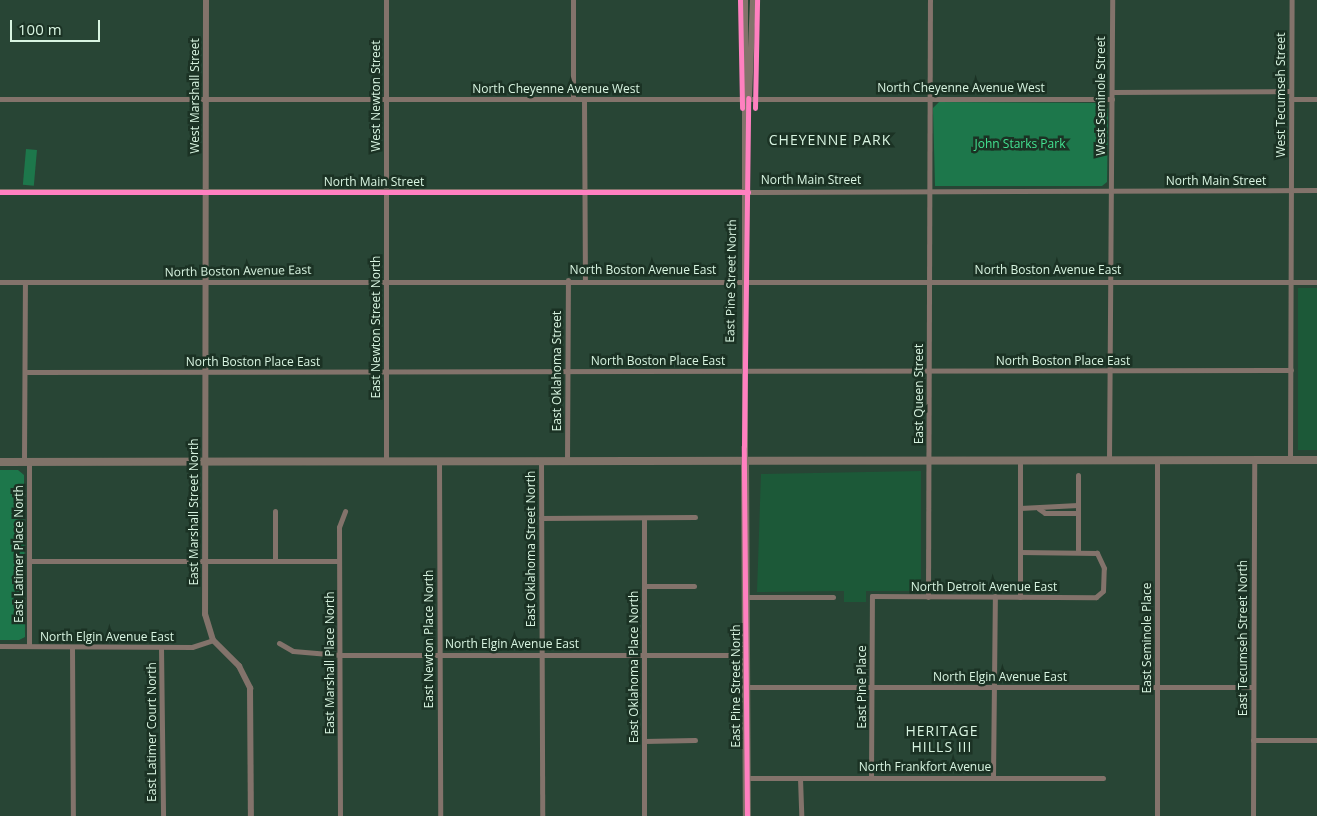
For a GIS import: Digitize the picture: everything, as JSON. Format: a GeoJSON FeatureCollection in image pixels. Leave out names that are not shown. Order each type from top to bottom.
{"type":"FeatureCollection","features":[{"type":"Feature","properties":{"kind":"main road","name":"East Pine Street North"},"geometry":{"type":"LineString","coordinates":[[745,460],[747,816]]}},
{"type":"Feature","properties":{"kind":"main road"},"geometry":{"type":"LineString","coordinates":[[0,462],[1317,460]]}},
{"type":"Feature","properties":{"kind":"street","name":"West Marshall Street"},"geometry":{"type":"LineString","coordinates":[[206,0],[206,192]]}},
{"type":"Feature","properties":{"kind":"street","name":"West Newton Street"},"geometry":{"type":"LineString","coordinates":[[386,0],[386,192]]}},
{"type":"Feature","properties":{"kind":"street"},"geometry":{"type":"LineString","coordinates":[[573,0],[573,98]]}},
{"type":"Feature","properties":{"kind":"street","name":"East Pine Street North"},"geometry":{"type":"LineString","coordinates":[[745,0],[748,98],[748,280],[745,460]]}},
{"type":"Feature","properties":{"kind":"street","name":"East Pine Street North"},"geometry":{"type":"LineString","coordinates":[[748,98],[753,0]]}},
{"type":"Feature","properties":{"kind":"street","name":"East Queen Street"},"geometry":{"type":"LineString","coordinates":[[928,597],[930,0]]}},
{"type":"Feature","properties":{"kind":"street","name":"West Seminole Street"},"geometry":{"type":"LineString","coordinates":[[1109,460],[1112,0]]}},
{"type":"Feature","properties":{"kind":"street","name":"West Tecumseh Street"},"geometry":{"type":"LineString","coordinates":[[1291,191],[1292,0]]}},
{"type":"Feature","properties":{"kind":"street"},"geometry":{"type":"LineString","coordinates":[[1112,92],[1291,91]]}},
{"type":"Feature","properties":{"kind":"street"},"geometry":{"type":"LineString","coordinates":[[584,98],[585,280]]}},
{"type":"Feature","properties":{"kind":"street","name":"North Cheyenne Avenue West"},"geometry":{"type":"LineString","coordinates":[[0,99],[1112,98]]}},
{"type":"Feature","properties":{"kind":"street"},"geometry":{"type":"LineString","coordinates":[[1291,99],[1317,99]]}},
{"type":"Feature","properties":{"kind":"street","name":"North Main Street"},"geometry":{"type":"LineString","coordinates":[[0,192],[1110,192],[1317,190]]}},
{"type":"Feature","properties":{"kind":"street"},"geometry":{"type":"LineString","coordinates":[[1290,460],[1291,191]]}},
{"type":"Feature","properties":{"kind":"street","name":"East Marshall Street North"},"geometry":{"type":"LineString","coordinates":[[206,192],[206,620],[213,640],[239,666],[250,688],[251,816]]}},
{"type":"Feature","properties":{"kind":"street","name":"East Newton Street North"},"geometry":{"type":"LineString","coordinates":[[386,192],[386,462]]}},
{"type":"Feature","properties":{"kind":"street","name":"East Oklahoma Street"},"geometry":{"type":"LineString","coordinates":[[567,461],[568,280]]}},
{"type":"Feature","properties":{"kind":"street","name":"North Boston Avenue East"},"geometry":{"type":"LineString","coordinates":[[0,282],[1110,280],[1317,282]]}},
{"type":"Feature","properties":{"kind":"street","name":"East Latimer Place North"},"geometry":{"type":"LineString","coordinates":[[26,282],[25,372],[29,646]]}},
{"type":"Feature","properties":{"kind":"street","name":"North Boston Place East"},"geometry":{"type":"LineString","coordinates":[[25,372],[1290,370]]}},
{"type":"Feature","properties":{"kind":"street","name":"East Seminole Place"},"geometry":{"type":"LineString","coordinates":[[1157,460],[1157,816]]}},
{"type":"Feature","properties":{"kind":"street","name":"East Tecumseh Street North"},"geometry":{"type":"LineString","coordinates":[[1253,816],[1254,460]]}},
{"type":"Feature","properties":{"kind":"street"},"geometry":{"type":"LineString","coordinates":[[1020,461],[1020,597]]}},
{"type":"Feature","properties":{"kind":"street","name":"East Newton Place North"},"geometry":{"type":"LineString","coordinates":[[439,462],[440,816]]}},
{"type":"Feature","properties":{"kind":"street","name":"East Oklahoma Street North"},"geometry":{"type":"LineString","coordinates":[[541,462],[542,816]]}},
{"type":"Feature","properties":{"kind":"street"},"geometry":{"type":"LineString","coordinates":[[1020,552],[1078,551],[1078,476]]}},
{"type":"Feature","properties":{"kind":"street"},"geometry":{"type":"LineString","coordinates":[[1020,508],[1039,509],[1078,505]]}},
{"type":"Feature","properties":{"kind":"street"},"geometry":{"type":"LineString","coordinates":[[1039,509],[1044,513],[1078,513]]}},
{"type":"Feature","properties":{"kind":"street"},"geometry":{"type":"LineString","coordinates":[[274,511],[275,561]]}},
{"type":"Feature","properties":{"kind":"street","name":"East Marshall Place North"},"geometry":{"type":"LineString","coordinates":[[340,816],[339,527],[345,511]]}},
{"type":"Feature","properties":{"kind":"street"},"geometry":{"type":"LineString","coordinates":[[541,518],[695,517]]}},
{"type":"Feature","properties":{"kind":"street","name":"East Oklahoma Place North"},"geometry":{"type":"LineString","coordinates":[[644,518],[644,816]]}},
{"type":"Feature","properties":{"kind":"street","name":"North Detroit Avenue East"},"geometry":{"type":"LineString","coordinates":[[872,596],[1096,597],[1105,582],[1103,562],[1097,553],[1078,551]]}},
{"type":"Feature","properties":{"kind":"street"},"geometry":{"type":"LineString","coordinates":[[29,561],[340,561]]}},
{"type":"Feature","properties":{"kind":"street"},"geometry":{"type":"LineString","coordinates":[[644,586],[694,586]]}},
{"type":"Feature","properties":{"kind":"street","name":"East Pine Place"},"geometry":{"type":"LineString","coordinates":[[871,777],[872,596]]}},
{"type":"Feature","properties":{"kind":"street"},"geometry":{"type":"LineString","coordinates":[[993,777],[995,596]]}},
{"type":"Feature","properties":{"kind":"street"},"geometry":{"type":"LineString","coordinates":[[747,597],[833,597]]}},
{"type":"Feature","properties":{"kind":"street","name":"North Elgin Avenue East"},"geometry":{"type":"LineString","coordinates":[[0,646],[192,647],[213,640]]}},
{"type":"Feature","properties":{"kind":"street","name":"North Elgin Avenue East"},"geometry":{"type":"LineString","coordinates":[[279,643],[293,651],[340,655],[747,655]]}},
{"type":"Feature","properties":{"kind":"street"},"geometry":{"type":"LineString","coordinates":[[72,647],[73,816]]}},
{"type":"Feature","properties":{"kind":"street","name":"East Latimer Court North"},"geometry":{"type":"LineString","coordinates":[[161,647],[163,816]]}},
{"type":"Feature","properties":{"kind":"street","name":"North Elgin Avenue East"},"geometry":{"type":"LineString","coordinates":[[747,688],[1253,687]]}},
{"type":"Feature","properties":{"kind":"street"},"geometry":{"type":"LineString","coordinates":[[644,741],[695,740]]}},
{"type":"Feature","properties":{"kind":"street"},"geometry":{"type":"LineString","coordinates":[[1253,740],[1317,740]]}},
{"type":"Feature","properties":{"kind":"street","name":"North Frankfort Avenue"},"geometry":{"type":"LineString","coordinates":[[748,778],[1103,778]]}},
{"type":"Feature","properties":{"kind":"street"},"geometry":{"type":"LineString","coordinates":[[800,778],[801,816]]}},
{"type":"Feature","properties":{"kind":"shaded area"},"geometry":{"type":"Polygon","coordinates":[[[1298,288],[1317,288],[1317,450],[1298,450],[1298,288]]]}},
{"type":"Feature","properties":{"kind":"shaded area"},"geometry":{"type":"Polygon","coordinates":[[[921,471],[921,591],[866,591],[866,602],[844,602],[844,591],[757,592],[761,474],[921,471]]]}},
{"type":"Feature","properties":{"kind":"green space","name":"John Starks Park"},"geometry":{"type":"Polygon","coordinates":[[[939,102],[1103,103],[1108,109],[1107,182],[1102,186],[935,186],[933,108],[939,102]]]}},
{"type":"Feature","properties":{"kind":"green space"},"geometry":{"type":"Polygon","coordinates":[[[26,149],[37,150],[34,186],[23,185],[26,149]]]}},
{"type":"Feature","properties":{"kind":"green space"},"geometry":{"type":"Polygon","coordinates":[[[0,470],[18,470],[24,475],[25,637],[19,640],[0,640],[0,470]]]}},
{"type":"Feature","properties":{"kind":"cycle path"},"geometry":{"type":"LineString","coordinates":[[740,0],[742,108]]}},
{"type":"Feature","properties":{"kind":"cycle path"},"geometry":{"type":"LineString","coordinates":[[755,108],[757,0]]}},
{"type":"Feature","properties":{"kind":"cycle path"},"geometry":{"type":"LineString","coordinates":[[747,816],[744,446],[748,98]]}},
{"type":"Feature","properties":{"kind":"cycle path"},"geometry":{"type":"LineString","coordinates":[[0,192],[748,192]]}},
{"type":"Feature","properties":{"kind":"district","name":"CHEYENNE PARK"},"geometry":{"type":"Point","coordinates":[830,140]}},
{"type":"Feature","properties":{"kind":"district","name":"HERITAGE HILLS III"},"geometry":{"type":"Point","coordinates":[942,740]}}]}
